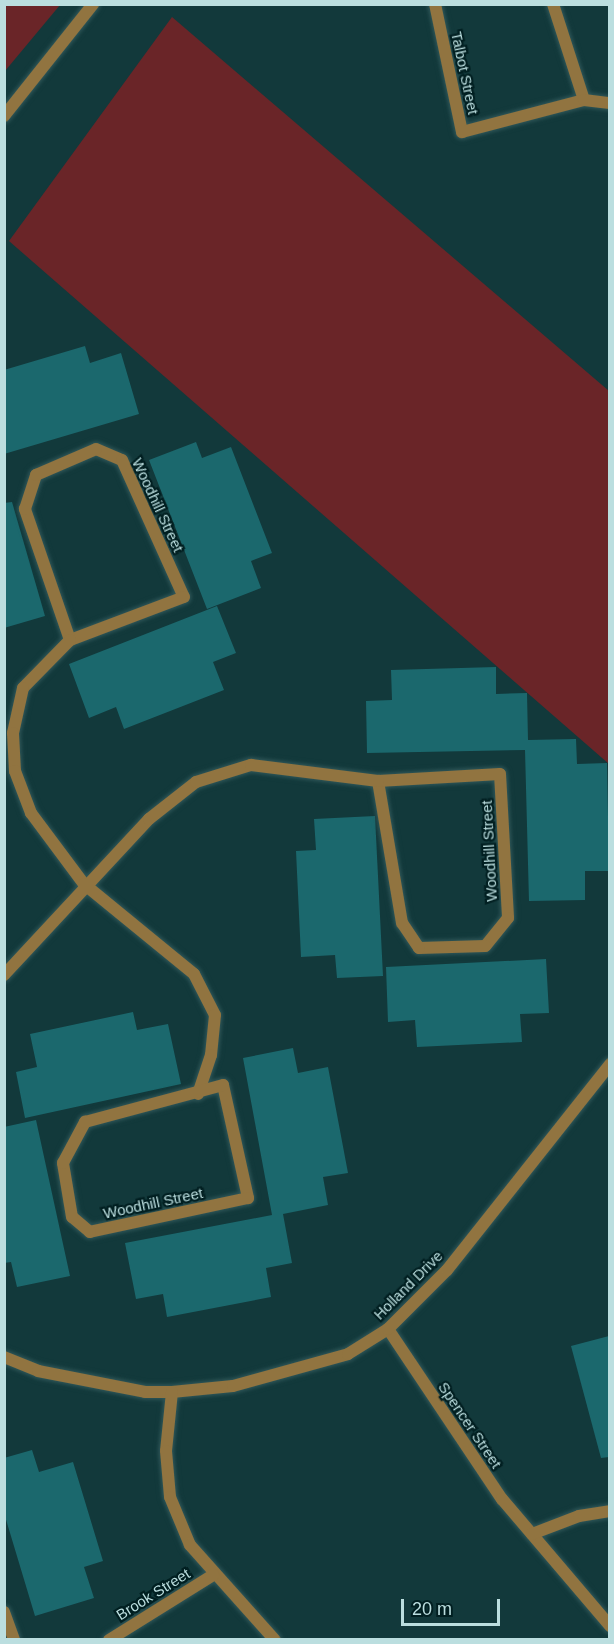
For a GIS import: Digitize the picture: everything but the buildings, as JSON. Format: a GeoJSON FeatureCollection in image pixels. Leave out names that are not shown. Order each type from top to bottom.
{"type":"FeatureCollection","features":[{"type":"Feature","properties":{"kind":"street"},"geometry":{"type":"LineString","coordinates":[[4,116],[93,4]]}},
{"type":"Feature","properties":{"kind":"street","name":"Talbot Street"},"geometry":{"type":"LineString","coordinates":[[435,4],[462,132],[584,100],[609,103]]}},
{"type":"Feature","properties":{"kind":"street"},"geometry":{"type":"LineString","coordinates":[[553,4],[584,100]]}},
{"type":"Feature","properties":{"kind":"street","name":"Woodhill Street"},"geometry":{"type":"LineString","coordinates":[[70,640],[25,509],[36,475],[96,449],[122,460],[184,597],[70,640],[23,688],[13,733],[15,771],[31,813],[84,884],[194,974],[215,1015],[211,1055],[198,1094]]}},
{"type":"Feature","properties":{"kind":"street","name":"Woodhill Street"},"geometry":{"type":"LineString","coordinates":[[4,975],[84,884],[149,819],[196,782],[251,765],[378,781],[501,774],[508,918],[485,946],[419,948],[402,923],[378,781]]}},
{"type":"Feature","properties":{"kind":"street","name":"Holland Drive"},"geometry":{"type":"LineString","coordinates":[[4,1357],[38,1371],[145,1392],[172,1392],[233,1386],[348,1354],[388,1329],[447,1270],[609,1064]]}},
{"type":"Feature","properties":{"kind":"street","name":"Woodhill Street"},"geometry":{"type":"LineString","coordinates":[[223,1085],[248,1198],[90,1232],[72,1217],[63,1163],[85,1122],[198,1094],[223,1085]]}},
{"type":"Feature","properties":{"kind":"street","name":"Spencer Street"},"geometry":{"type":"LineString","coordinates":[[388,1329],[502,1499],[609,1626]]}},
{"type":"Feature","properties":{"kind":"street","name":"Brook Street"},"geometry":{"type":"LineString","coordinates":[[172,1392],[166,1451],[170,1497],[190,1545],[213,1575],[275,1640]]}},
{"type":"Feature","properties":{"kind":"street"},"geometry":{"type":"LineString","coordinates":[[532,1534],[579,1516],[609,1511]]}},
{"type":"Feature","properties":{"kind":"street","name":"Brook Street"},"geometry":{"type":"LineString","coordinates":[[109,1640],[213,1575]]}},
{"type":"Feature","properties":{"kind":"street"},"geometry":{"type":"LineString","coordinates":[[4,1612],[14,1640]]}},
{"type":"Feature","properties":{"kind":"shaded area"},"geometry":{"type":"Polygon","coordinates":[[[4,5],[60,5],[5,71],[4,5]]]}},
{"type":"Feature","properties":{"kind":"shaded area"},"geometry":{"type":"Polygon","coordinates":[[[172,17],[609,391],[609,764],[9,241],[172,17]]]}}]}
